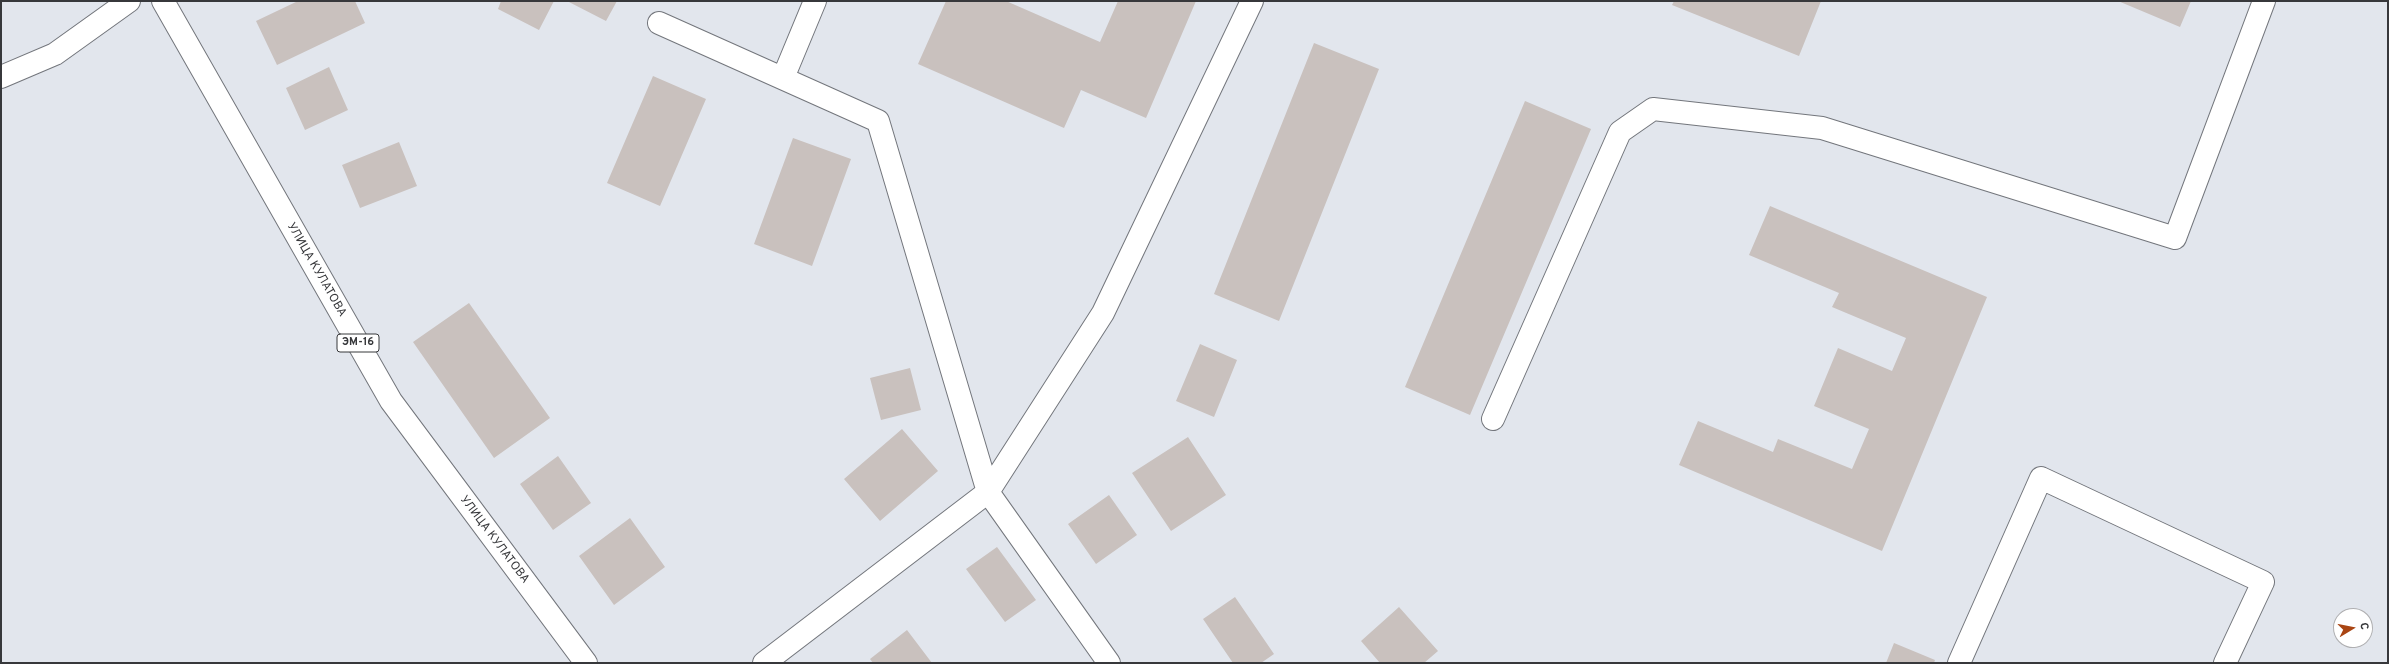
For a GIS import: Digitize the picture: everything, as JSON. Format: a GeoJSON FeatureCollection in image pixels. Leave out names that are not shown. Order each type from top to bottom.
{"type":"FeatureCollection","features":[{"type":"Feature","properties":{"kind":"main road"},"geometry":{"type":"LineString","coordinates":[[1,77],[55,54],[129,1]]}},
{"type":"Feature","properties":{"kind":"main road","name":"УЛИЦА КУЛАТОВА"},"geometry":{"type":"LineString","coordinates":[[163,1],[391,401],[586,663]]}},
{"type":"Feature","properties":{"kind":"main road"},"geometry":{"type":"LineString","coordinates":[[783,78],[815,1]]}},
{"type":"Feature","properties":{"kind":"main road"},"geometry":{"type":"LineString","coordinates":[[764,663],[988,492],[1103,313],[1252,1]]}},
{"type":"Feature","properties":{"kind":"main road"},"geometry":{"type":"LineString","coordinates":[[1493,419],[1620,132],[1653,109],[1822,128],[2175,238],[2264,1]]}},
{"type":"Feature","properties":{"kind":"main road"},"geometry":{"type":"LineString","coordinates":[[659,23],[878,121],[988,492],[1109,663]]}},
{"type":"Feature","properties":{"kind":"main road"},"geometry":{"type":"LineString","coordinates":[[1959,663],[2041,478],[2262,582],[2225,663]]}},
{"type":"Feature","properties":{"kind":"building"},"geometry":{"type":"Polygon","coordinates":[[[298,1],[355,1],[365,23],[277,65],[256,21],[298,1]]]}},
{"type":"Feature","properties":{"kind":"building"},"geometry":{"type":"Polygon","coordinates":[[[501,1],[554,1],[539,30],[498,9],[501,1]]]}},
{"type":"Feature","properties":{"kind":"building"},"geometry":{"type":"Polygon","coordinates":[[[567,1],[617,1],[606,21],[567,1]]]}},
{"type":"Feature","properties":{"kind":"building"},"geometry":{"type":"Polygon","coordinates":[[[946,1],[1006,1],[1100,42],[1118,1],[1196,1],[1146,118],[1081,90],[1064,128],[918,64],[946,1]]]}},
{"type":"Feature","properties":{"kind":"building"},"geometry":{"type":"Polygon","coordinates":[[[1674,1],[1821,1],[1799,56],[1672,5],[1674,1]]]}},
{"type":"Feature","properties":{"kind":"building"},"geometry":{"type":"Polygon","coordinates":[[[2118,1],[2191,1],[2180,27],[2118,1]]]}},
{"type":"Feature","properties":{"kind":"building"},"geometry":{"type":"Polygon","coordinates":[[[1314,43],[1379,69],[1279,321],[1214,294],[1314,43]]]}},
{"type":"Feature","properties":{"kind":"building"},"geometry":{"type":"Polygon","coordinates":[[[329,67],[348,110],[305,130],[286,88],[329,67]]]}},
{"type":"Feature","properties":{"kind":"building"},"geometry":{"type":"Polygon","coordinates":[[[653,76],[706,99],[660,206],[607,183],[653,76]]]}},
{"type":"Feature","properties":{"kind":"building"},"geometry":{"type":"Polygon","coordinates":[[[1525,101],[1591,129],[1470,415],[1405,387],[1525,101]]]}},
{"type":"Feature","properties":{"kind":"building"},"geometry":{"type":"Polygon","coordinates":[[[793,138],[851,159],[812,266],[754,244],[793,138]]]}},
{"type":"Feature","properties":{"kind":"building"},"geometry":{"type":"Polygon","coordinates":[[[399,142],[417,186],[360,208],[342,165],[399,142]]]}},
{"type":"Feature","properties":{"kind":"building"},"geometry":{"type":"Polygon","coordinates":[[[1770,206],[1987,297],[1882,551],[1679,465],[1698,421],[1773,452],[1778,439],[1852,469],[1869,429],[1814,406],[1838,348],[1892,371],[1906,338],[1832,307],[1839,293],[1749,255],[1770,206]]]}},
{"type":"Feature","properties":{"kind":"building"},"geometry":{"type":"Polygon","coordinates":[[[469,303],[550,418],[494,458],[413,342],[469,303]]]}},
{"type":"Feature","properties":{"kind":"building"},"geometry":{"type":"Polygon","coordinates":[[[1200,344],[1237,360],[1214,417],[1176,401],[1200,344]]]}},
{"type":"Feature","properties":{"kind":"building"},"geometry":{"type":"Polygon","coordinates":[[[910,368],[921,410],[881,420],[870,378],[910,368]]]}},
{"type":"Feature","properties":{"kind":"building"},"geometry":{"type":"Polygon","coordinates":[[[902,429],[938,471],[880,521],[844,479],[902,429]]]}},
{"type":"Feature","properties":{"kind":"building"},"geometry":{"type":"Polygon","coordinates":[[[1188,437],[1226,495],[1171,531],[1132,473],[1188,437]]]}},
{"type":"Feature","properties":{"kind":"building"},"geometry":{"type":"Polygon","coordinates":[[[558,456],[591,503],[553,530],[520,484],[558,456]]]}},
{"type":"Feature","properties":{"kind":"building"},"geometry":{"type":"Polygon","coordinates":[[[1109,495],[1137,535],[1096,564],[1068,524],[1109,495]]]}},
{"type":"Feature","properties":{"kind":"building"},"geometry":{"type":"Polygon","coordinates":[[[630,518],[665,567],[614,605],[579,556],[630,518]]]}},
{"type":"Feature","properties":{"kind":"building"},"geometry":{"type":"Polygon","coordinates":[[[997,547],[1036,600],[1005,622],[966,569],[997,547]]]}},
{"type":"Feature","properties":{"kind":"building"},"geometry":{"type":"Polygon","coordinates":[[[1235,597],[1274,654],[1261,663],[1233,663],[1203,619],[1235,597]]]}},
{"type":"Feature","properties":{"kind":"building"},"geometry":{"type":"Polygon","coordinates":[[[1399,607],[1438,651],[1424,663],[1380,663],[1361,641],[1399,607]]]}},
{"type":"Feature","properties":{"kind":"building"},"geometry":{"type":"Polygon","coordinates":[[[907,630],[932,663],[873,663],[870,659],[907,630]]]}},
{"type":"Feature","properties":{"kind":"building"},"geometry":{"type":"Polygon","coordinates":[[[1894,643],[1935,660],[1934,663],[1886,663],[1894,643]]]}}]}
